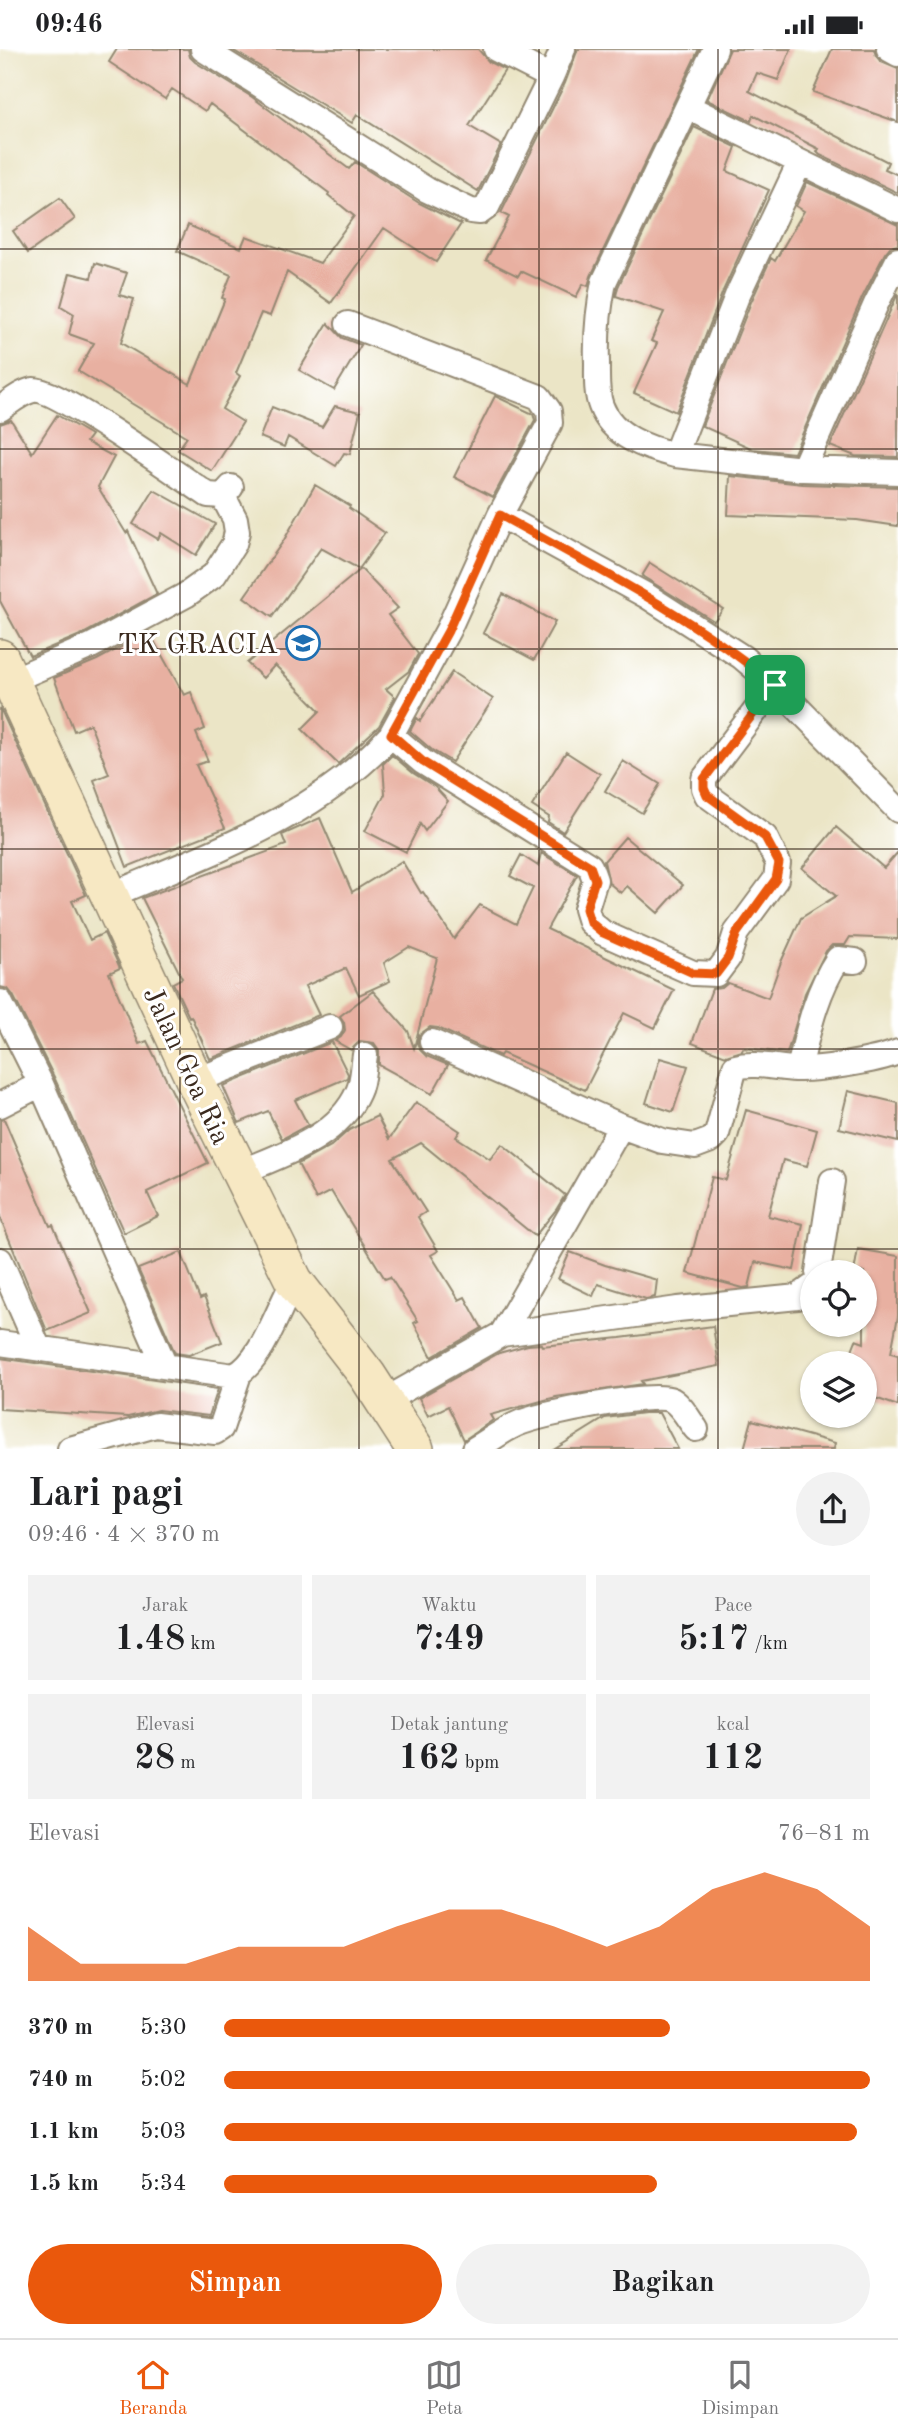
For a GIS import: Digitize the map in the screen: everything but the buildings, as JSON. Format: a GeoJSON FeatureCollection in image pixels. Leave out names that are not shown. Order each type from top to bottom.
{"type":"FeatureCollection","features":[{"type":"Feature","properties":{"kind":"main road","name":"Jalan Goa Ria"},"geometry":{"type":"LineString","coordinates":[[5,670],[195,1081],[294,1282],[367,1375],[415,1449]]}},
{"type":"Feature","properties":{"kind":"street"},"geometry":{"type":"LineString","coordinates":[[203,49],[427,190],[471,211],[480,212],[487,207],[563,49]]}},
{"type":"Feature","properties":{"kind":"street"},"geometry":{"type":"LineString","coordinates":[[496,49],[551,77]]}},
{"type":"Feature","properties":{"kind":"street"},"geometry":{"type":"LineString","coordinates":[[715,49],[604,282],[597,319],[598,394],[601,408],[611,422],[629,438],[648,448],[674,455],[803,469],[898,472]]}},
{"type":"Feature","properties":{"kind":"street"},"geometry":{"type":"LineString","coordinates":[[889,49],[898,54]]}},
{"type":"Feature","properties":{"kind":"street"},"geometry":{"type":"LineString","coordinates":[[688,107],[898,210]]}},
{"type":"Feature","properties":{"kind":"street"},"geometry":{"type":"LineString","coordinates":[[674,455],[737,296],[800,162]]}},
{"type":"Feature","properties":{"kind":"street"},"geometry":{"type":"LineString","coordinates":[[803,469],[898,260]]}},
{"type":"Feature","properties":{"kind":"street"},"geometry":{"type":"LineString","coordinates":[[109,896],[269,827],[313,802],[354,771],[391,734],[448,631],[500,515],[550,423],[549,411],[539,397],[348,324]]}},
{"type":"Feature","properties":{"kind":"street"},"geometry":{"type":"LineString","coordinates":[[0,409],[30,391],[39,391],[83,412],[208,495],[227,492],[237,532],[234,544],[214,575],[186,595],[92,646],[5,670]]}},
{"type":"Feature","properties":{"kind":"street"},"geometry":{"type":"LineString","coordinates":[[500,515],[647,596],[742,657],[775,685],[898,810]]}},
{"type":"Feature","properties":{"kind":"street"},"geometry":{"type":"LineString","coordinates":[[391,734],[423,762],[590,866],[595,880],[586,912],[588,920],[603,933],[693,973],[716,974],[728,958],[737,933],[776,879],[779,863],[765,837],[707,795],[704,779],[775,685]]}},
{"type":"Feature","properties":{"kind":"street"},"geometry":{"type":"LineString","coordinates":[[799,1069],[811,1018],[826,978],[838,959],[855,961]]}},
{"type":"Feature","properties":{"kind":"street"},"geometry":{"type":"LineString","coordinates":[[0,1002],[41,1084],[165,1366]]}},
{"type":"Feature","properties":{"kind":"street"},"geometry":{"type":"LineString","coordinates":[[195,1081],[330,1027]]}},
{"type":"Feature","properties":{"kind":"street"},"geometry":{"type":"LineString","coordinates":[[432,1042],[621,1126],[662,1141],[695,1146],[711,1140],[717,1134],[735,1067],[747,1065],[799,1069],[883,1058],[898,1052]]}},
{"type":"Feature","properties":{"kind":"street"},"geometry":{"type":"LineString","coordinates":[[239,1173],[311,1141],[330,1126],[348,1108],[359,1091],[365,1055]]}},
{"type":"Feature","properties":{"kind":"street"},"geometry":{"type":"LineString","coordinates":[[0,1105],[41,1084]]}},
{"type":"Feature","properties":{"kind":"street"},"geometry":{"type":"LineString","coordinates":[[502,1334],[621,1126]]}},
{"type":"Feature","properties":{"kind":"street"},"geometry":{"type":"LineString","coordinates":[[820,1260],[832,1181]]}},
{"type":"Feature","properties":{"kind":"street"},"geometry":{"type":"LineString","coordinates":[[0,1260],[38,1347]]}},
{"type":"Feature","properties":{"kind":"street"},"geometry":{"type":"LineString","coordinates":[[0,1343],[234,1376],[246,1370],[259,1350],[294,1282]]}},
{"type":"Feature","properties":{"kind":"street"},"geometry":{"type":"LineString","coordinates":[[384,1401],[502,1334],[678,1309],[800,1296]]}},
{"type":"Feature","properties":{"kind":"street"},"geometry":{"type":"LineString","coordinates":[[70,1449],[156,1425],[210,1440],[221,1428],[239,1374]]}},
{"type":"Feature","properties":{"kind":"street"},"geometry":{"type":"LineString","coordinates":[[475,1449],[517,1423],[606,1403],[646,1398],[663,1397],[673,1401],[696,1429]]}},
{"type":"Feature","properties":{"kind":"place","name":"TK GRACIA"},"geometry":{"type":"Point","coordinates":[303,643]}},
{"type":"Feature","properties":{"kind":"route"},"geometry":{"type":"LineString","coordinates":[[500,515],[647,596],[742,657],[775,685],[704,779],[707,795],[765,837],[779,863],[776,879],[737,933],[728,958],[716,974],[693,973],[603,933],[588,920],[586,912],[595,880],[590,866],[423,762],[391,734],[448,631],[500,515]]}}]}
